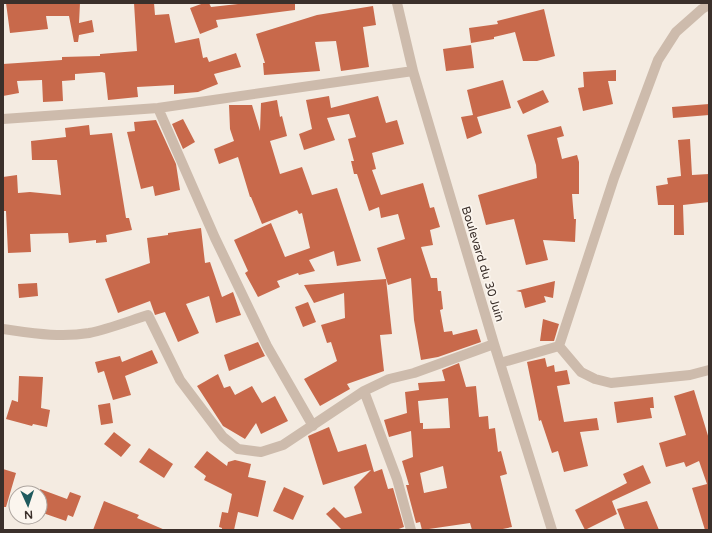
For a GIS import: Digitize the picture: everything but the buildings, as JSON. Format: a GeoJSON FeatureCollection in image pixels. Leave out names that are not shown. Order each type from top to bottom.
{"type":"FeatureCollection","features":[{"type":"Feature","properties":{"kind":"street","name":"Boulevard du 30 Juin"},"geometry":{"type":"LineString","coordinates":[[397,3],[413,71],[494,344],[552,530]]}},
{"type":"Feature","properties":{"kind":"street"},"geometry":{"type":"LineString","coordinates":[[559,346],[614,178],[658,60],[676,32],[702,9],[709,5]]}},
{"type":"Feature","properties":{"kind":"street"},"geometry":{"type":"LineString","coordinates":[[3,119],[158,108],[413,71]]}},
{"type":"Feature","properties":{"kind":"street"},"geometry":{"type":"LineString","coordinates":[[158,108],[215,238],[264,338],[313,426]]}},
{"type":"Feature","properties":{"kind":"street"},"geometry":{"type":"LineString","coordinates":[[3,329],[50,335],[70,335],[90,333],[148,315],[180,380],[223,437],[238,449],[261,452],[283,445],[364,390],[389,379],[414,373],[494,344]]}},
{"type":"Feature","properties":{"kind":"street"},"geometry":{"type":"LineString","coordinates":[[500,363],[559,346]]}},
{"type":"Feature","properties":{"kind":"street"},"geometry":{"type":"LineString","coordinates":[[559,346],[581,372],[595,379],[611,383],[690,376],[709,370]]}},
{"type":"Feature","properties":{"kind":"street"},"geometry":{"type":"LineString","coordinates":[[364,390],[397,479],[410,530]]}}]}
